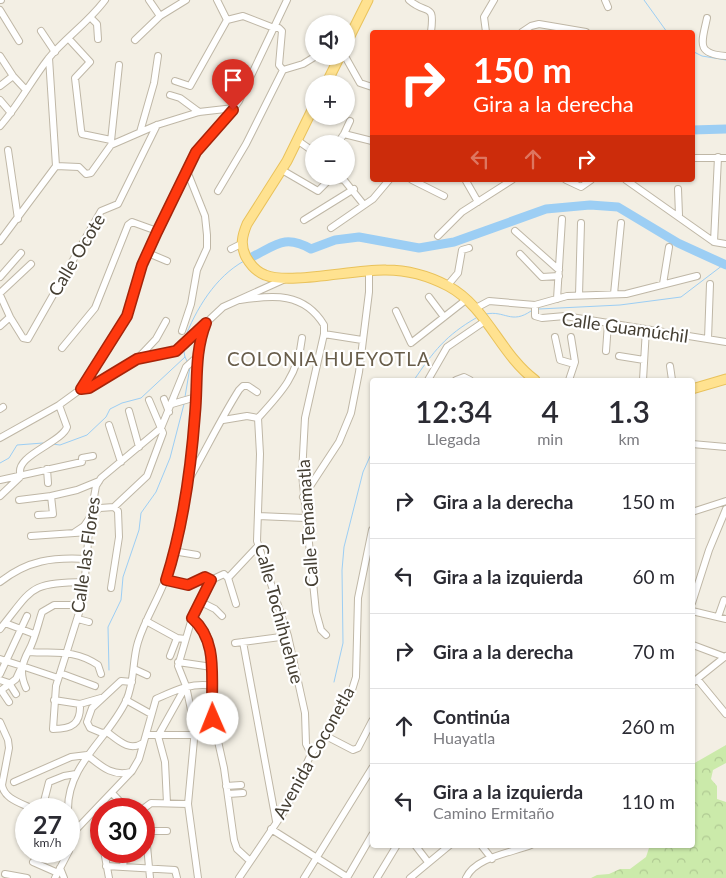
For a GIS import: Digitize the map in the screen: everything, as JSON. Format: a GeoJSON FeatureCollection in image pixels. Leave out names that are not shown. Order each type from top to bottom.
{"type":"FeatureCollection","features":[{"type":"Feature","properties":{"kind":"main road"},"geometry":{"type":"LineString","coordinates":[[355,26],[368,0]]}},
{"type":"Feature","properties":{"kind":"main road"},"geometry":{"type":"LineString","coordinates":[[305,124],[282,170],[247,224],[241,244],[247,258],[264,275],[286,278],[369,270],[407,272],[426,276],[447,286],[467,299],[476,308],[510,357],[533,378]]}},
{"type":"Feature","properties":{"kind":"main road"},"geometry":{"type":"LineString","coordinates":[[695,388],[726,379]]}},
{"type":"Feature","properties":{"kind":"street"},"geometry":{"type":"LineString","coordinates":[[0,126],[12,113],[49,58],[90,18],[105,0]]}},
{"type":"Feature","properties":{"kind":"street"},"geometry":{"type":"LineString","coordinates":[[149,0],[160,16]]}},
{"type":"Feature","properties":{"kind":"street"},"geometry":{"type":"LineString","coordinates":[[135,40],[160,16],[186,0]]}},
{"type":"Feature","properties":{"kind":"street"},"geometry":{"type":"LineString","coordinates":[[217,0],[227,20]]}},
{"type":"Feature","properties":{"kind":"street"},"geometry":{"type":"LineString","coordinates":[[409,0],[430,11],[434,18],[431,30]]}},
{"type":"Feature","properties":{"kind":"street"},"geometry":{"type":"LineString","coordinates":[[486,30],[484,17],[494,0]]}},
{"type":"Feature","properties":{"kind":"street"},"geometry":{"type":"LineString","coordinates":[[604,0],[608,7]]}},
{"type":"Feature","properties":{"kind":"street"},"geometry":{"type":"LineString","coordinates":[[0,438],[59,405],[81,389],[127,316],[148,253],[196,152],[234,108],[286,1]]}},
{"type":"Feature","properties":{"kind":"street"},"geometry":{"type":"LineString","coordinates":[[0,10],[19,41]]}},
{"type":"Feature","properties":{"kind":"street"},"geometry":{"type":"LineString","coordinates":[[175,81],[190,86],[227,20],[243,16],[274,28],[279,28],[282,31],[279,65],[283,70]]}},
{"type":"Feature","properties":{"kind":"street"},"geometry":{"type":"LineString","coordinates":[[90,18],[97,24],[98,39]]}},
{"type":"Feature","properties":{"kind":"street"},"geometry":{"type":"LineString","coordinates":[[707,18],[702,45],[705,51],[726,56]]}},
{"type":"Feature","properties":{"kind":"street"},"geometry":{"type":"LineString","coordinates":[[525,30],[539,24],[574,30]]}},
{"type":"Feature","properties":{"kind":"street"},"geometry":{"type":"LineString","coordinates":[[41,31],[55,52]]}},
{"type":"Feature","properties":{"kind":"street"},"geometry":{"type":"LineString","coordinates":[[68,38],[90,62],[75,78],[82,134],[111,142],[199,112],[234,108]]}},
{"type":"Feature","properties":{"kind":"street"},"geometry":{"type":"LineString","coordinates":[[0,56],[13,76],[26,90]]}},
{"type":"Feature","properties":{"kind":"street"},"geometry":{"type":"LineString","coordinates":[[140,132],[154,83],[158,56]]}},
{"type":"Feature","properties":{"kind":"street"},"geometry":{"type":"LineString","coordinates":[[0,241],[56,166],[49,58]]}},
{"type":"Feature","properties":{"kind":"street"},"geometry":{"type":"LineString","coordinates":[[218,191],[246,144],[283,70],[305,63]]}},
{"type":"Feature","properties":{"kind":"street"},"geometry":{"type":"LineString","coordinates":[[56,166],[79,166],[86,174],[91,173],[111,142],[119,65]]}},
{"type":"Feature","properties":{"kind":"street"},"geometry":{"type":"LineString","coordinates":[[350,65],[360,83],[370,86]]}},
{"type":"Feature","properties":{"kind":"street"},"geometry":{"type":"LineString","coordinates":[[0,86],[13,76]]}},
{"type":"Feature","properties":{"kind":"street"},"geometry":{"type":"LineString","coordinates":[[170,95],[180,98],[199,112]]}},
{"type":"Feature","properties":{"kind":"street"},"geometry":{"type":"LineString","coordinates":[[0,100],[12,113]]}},
{"type":"Feature","properties":{"kind":"street","name":"Calle Ocote"},"geometry":{"type":"LineString","coordinates":[[10,317],[24,338],[28,339],[101,211],[118,204],[157,125]]}},
{"type":"Feature","properties":{"kind":"street"},"geometry":{"type":"LineString","coordinates":[[348,125],[344,134],[370,140]]}},
{"type":"Feature","properties":{"kind":"street"},"geometry":{"type":"LineString","coordinates":[[297,140],[305,146]]}},
{"type":"Feature","properties":{"kind":"street"},"geometry":{"type":"LineString","coordinates":[[8,150],[18,219]]}},
{"type":"Feature","properties":{"kind":"street"},"geometry":{"type":"LineString","coordinates":[[714,242],[718,157]]}},
{"type":"Feature","properties":{"kind":"street"},"geometry":{"type":"LineString","coordinates":[[695,158],[726,158]]}},
{"type":"Feature","properties":{"kind":"street"},"geometry":{"type":"LineString","coordinates":[[282,170],[318,191],[331,178],[344,180],[354,189],[364,205]]}},
{"type":"Feature","properties":{"kind":"street"},"geometry":{"type":"LineString","coordinates":[[182,331],[191,304],[197,270],[207,248],[205,216],[187,171]]}},
{"type":"Feature","properties":{"kind":"street"},"geometry":{"type":"LineString","coordinates":[[331,228],[364,205],[386,186],[388,182]]}},
{"type":"Feature","properties":{"kind":"street"},"geometry":{"type":"LineString","coordinates":[[416,182],[444,196]]}},
{"type":"Feature","properties":{"kind":"street"},"geometry":{"type":"LineString","coordinates":[[467,182],[478,202]]}},
{"type":"Feature","properties":{"kind":"street"},"geometry":{"type":"LineString","coordinates":[[438,236],[462,212],[509,182]]}},
{"type":"Feature","properties":{"kind":"street"},"geometry":{"type":"LineString","coordinates":[[570,182],[581,187],[588,182]]}},
{"type":"Feature","properties":{"kind":"street"},"geometry":{"type":"LineString","coordinates":[[629,182],[679,215],[714,242],[726,244]]}},
{"type":"Feature","properties":{"kind":"street"},"geometry":{"type":"LineString","coordinates":[[678,188],[679,215]]}},
{"type":"Feature","properties":{"kind":"street"},"geometry":{"type":"LineString","coordinates":[[304,220],[354,189]]}},
{"type":"Feature","properties":{"kind":"street"},"geometry":{"type":"LineString","coordinates":[[557,299],[562,220]]}},
{"type":"Feature","properties":{"kind":"street"},"geometry":{"type":"LineString","coordinates":[[62,348],[95,308],[128,225],[132,222],[138,223],[157,232]]}},
{"type":"Feature","properties":{"kind":"street"},"geometry":{"type":"LineString","coordinates":[[578,295],[581,223]]}},
{"type":"Feature","properties":{"kind":"street"},"geometry":{"type":"LineString","coordinates":[[614,294],[621,223]]}},
{"type":"Feature","properties":{"kind":"street"},"geometry":{"type":"LineString","coordinates":[[515,231],[559,273]]}},
{"type":"Feature","properties":{"kind":"street"},"geometry":{"type":"LineString","coordinates":[[231,249],[241,244]]}},
{"type":"Feature","properties":{"kind":"street"},"geometry":{"type":"LineString","coordinates":[[663,284],[669,247]]}},
{"type":"Feature","properties":{"kind":"street"},"geometry":{"type":"LineString","coordinates":[[447,286],[458,273],[465,249]]}},
{"type":"Feature","properties":{"kind":"street"},"geometry":{"type":"LineString","coordinates":[[148,253],[167,261]]}},
{"type":"Feature","properties":{"kind":"street"},"geometry":{"type":"LineString","coordinates":[[0,277],[21,254]]}},
{"type":"Feature","properties":{"kind":"street"},"geometry":{"type":"LineString","coordinates":[[520,254],[542,277],[559,273]]}},
{"type":"Feature","properties":{"kind":"street"},"geometry":{"type":"LineString","coordinates":[[0,326],[10,317],[0,294],[31,264]]}},
{"type":"Feature","properties":{"kind":"street"},"geometry":{"type":"LineString","coordinates":[[303,497],[339,442],[351,413],[369,292],[369,270]]}},
{"type":"Feature","properties":{"kind":"street"},"geometry":{"type":"LineString","coordinates":[[476,308],[489,301],[535,305],[578,295],[626,294],[697,276]]}},
{"type":"Feature","properties":{"kind":"street"},"geometry":{"type":"LineString","coordinates":[[137,359],[176,351],[223,307],[286,278]]}},
{"type":"Feature","properties":{"kind":"street"},"geometry":{"type":"LineString","coordinates":[[708,339],[710,284]]}},
{"type":"Feature","properties":{"kind":"street"},"geometry":{"type":"LineString","coordinates":[[240,300],[279,296],[293,300],[320,319],[324,324],[324,334],[362,340]]}},
{"type":"Feature","properties":{"kind":"street"},"geometry":{"type":"LineString","coordinates":[[429,297],[444,317]]}},
{"type":"Feature","properties":{"kind":"street"},"geometry":{"type":"LineString","coordinates":[[396,311],[411,343],[467,299]]}},
{"type":"Feature","properties":{"kind":"street","name":"Calle Guamúchil"},"geometry":{"type":"LineString","coordinates":[[535,305],[535,316],[542,318],[565,316],[726,342]]}},
{"type":"Feature","properties":{"kind":"street"},"geometry":{"type":"LineString","coordinates":[[81,389],[89,388],[137,359],[156,339],[166,321]]}},
{"type":"Feature","properties":{"kind":"street"},"geometry":{"type":"LineString","coordinates":[[429,378],[447,346],[484,321]]}},
{"type":"Feature","properties":{"kind":"street"},"geometry":{"type":"LineString","coordinates":[[69,798],[69,790],[87,754],[107,732],[126,700],[132,682],[136,649],[146,621],[166,580],[174,551],[186,484],[196,400],[199,341],[206,323]]}},
{"type":"Feature","properties":{"kind":"street"},"geometry":{"type":"LineString","coordinates":[[606,350],[608,323]]}},
{"type":"Feature","properties":{"kind":"street"},"geometry":{"type":"LineString","coordinates":[[643,378],[646,329]]}},
{"type":"Feature","properties":{"kind":"street","name":"Calle Temamatla"},"geometry":{"type":"LineString","coordinates":[[324,334],[305,418],[303,497],[316,612],[321,630],[326,634]]}},
{"type":"Feature","properties":{"kind":"street"},"geometry":{"type":"LineString","coordinates":[[555,337],[560,360],[574,364]]}},
{"type":"Feature","properties":{"kind":"street"},"geometry":{"type":"LineString","coordinates":[[570,378],[574,364],[572,337]]}},
{"type":"Feature","properties":{"kind":"street"},"geometry":{"type":"LineString","coordinates":[[223,420],[247,416],[258,418],[289,382],[299,358],[302,338]]}},
{"type":"Feature","properties":{"kind":"street"},"geometry":{"type":"LineString","coordinates":[[619,356],[644,360]]}},
{"type":"Feature","properties":{"kind":"street","name":"Calle las Flores"},"geometry":{"type":"LineString","coordinates":[[80,704],[80,716],[73,725],[67,729],[53,729],[54,700],[59,675],[82,605],[86,582],[90,519],[99,481],[161,428],[189,365],[198,357]]}},
{"type":"Feature","properties":{"kind":"street"},"geometry":{"type":"LineString","coordinates":[[670,366],[672,378]]}},
{"type":"Feature","properties":{"kind":"street"},"geometry":{"type":"LineString","coordinates":[[186,484],[213,433],[243,386],[248,386],[257,392]]}},
{"type":"Feature","properties":{"kind":"street"},"geometry":{"type":"LineString","coordinates":[[75,532],[90,519],[93,513],[100,508],[114,507],[148,476],[162,442],[163,433],[149,400]]}},
{"type":"Feature","properties":{"kind":"street"},"geometry":{"type":"LineString","coordinates":[[164,400],[169,412]]}},
{"type":"Feature","properties":{"kind":"street"},"geometry":{"type":"LineString","coordinates":[[172,404],[196,400]]}},
{"type":"Feature","properties":{"kind":"street"},"geometry":{"type":"LineString","coordinates":[[0,496],[20,476],[19,472],[32,453],[65,434],[67,428],[59,405]]}},
{"type":"Feature","properties":{"kind":"street"},"geometry":{"type":"LineString","coordinates":[[129,411],[139,446]]}},
{"type":"Feature","properties":{"kind":"street","name":"Calle Tochihuehue"},"geometry":{"type":"LineString","coordinates":[[258,418],[260,454],[258,546],[288,636],[304,713],[306,744],[311,754]]}},
{"type":"Feature","properties":{"kind":"street"},"geometry":{"type":"LineString","coordinates":[[109,425],[121,462]]}},
{"type":"Feature","properties":{"kind":"street"},"geometry":{"type":"LineString","coordinates":[[695,444],[726,447]]}},
{"type":"Feature","properties":{"kind":"street"},"geometry":{"type":"LineString","coordinates":[[0,480],[82,462],[82,458],[93,456]]}},
{"type":"Feature","properties":{"kind":"street"},"geometry":{"type":"LineString","coordinates":[[47,469],[48,483]]}},
{"type":"Feature","properties":{"kind":"street"},"geometry":{"type":"LineString","coordinates":[[19,500],[77,490],[99,481]]}},
{"type":"Feature","properties":{"kind":"street"},"geometry":{"type":"LineString","coordinates":[[38,515],[53,514],[51,496]]}},
{"type":"Feature","properties":{"kind":"street"},"geometry":{"type":"LineString","coordinates":[[695,511],[726,501]]}},
{"type":"Feature","properties":{"kind":"street"},"geometry":{"type":"LineString","coordinates":[[111,588],[119,537],[118,511],[114,507]]}},
{"type":"Feature","properties":{"kind":"street"},"geometry":{"type":"LineString","coordinates":[[695,593],[709,550],[726,509]]}},
{"type":"Feature","properties":{"kind":"street"},"geometry":{"type":"LineString","coordinates":[[258,516],[305,518]]}},
{"type":"Feature","properties":{"kind":"street"},"geometry":{"type":"LineString","coordinates":[[31,536],[89,532]]}},
{"type":"Feature","properties":{"kind":"street","name":"Avenida Coconetla"},"geometry":{"type":"LineString","coordinates":[[239,878],[249,860],[287,807],[311,754],[326,736],[351,694],[356,677],[358,598],[370,540]]}},
{"type":"Feature","properties":{"kind":"street"},"geometry":{"type":"LineString","coordinates":[[228,578],[258,546]]}},
{"type":"Feature","properties":{"kind":"street"},"geometry":{"type":"LineString","coordinates":[[174,551],[197,555]]}},
{"type":"Feature","properties":{"kind":"street"},"geometry":{"type":"LineString","coordinates":[[0,582],[38,560],[64,557],[87,559]]}},
{"type":"Feature","properties":{"kind":"street"},"geometry":{"type":"LineString","coordinates":[[198,878],[188,804],[196,735],[186,686],[178,662],[192,618],[211,580],[224,574],[228,578],[236,604]]}},
{"type":"Feature","properties":{"kind":"street"},"geometry":{"type":"LineString","coordinates":[[166,580],[188,585],[205,577],[211,580]]}},
{"type":"Feature","properties":{"kind":"street"},"geometry":{"type":"LineString","coordinates":[[0,629],[14,609],[36,586],[86,582]]}},
{"type":"Feature","properties":{"kind":"street"},"geometry":{"type":"LineString","coordinates":[[718,617],[724,600]]}},
{"type":"Feature","properties":{"kind":"street"},"geometry":{"type":"LineString","coordinates":[[199,601],[215,609],[222,616]]}},
{"type":"Feature","properties":{"kind":"street"},"geometry":{"type":"LineString","coordinates":[[9,702],[0,690],[16,679],[24,658],[29,652],[42,612],[54,605],[82,605]]}},
{"type":"Feature","properties":{"kind":"street"},"geometry":{"type":"LineString","coordinates":[[695,612],[726,619]]}},
{"type":"Feature","properties":{"kind":"street"},"geometry":{"type":"LineString","coordinates":[[0,674],[3,660],[27,616]]}},
{"type":"Feature","properties":{"kind":"street"},"geometry":{"type":"LineString","coordinates":[[192,618],[202,626],[206,635],[214,686],[211,702],[237,849],[249,860]]}},
{"type":"Feature","properties":{"kind":"street"},"geometry":{"type":"LineString","coordinates":[[78,619],[88,622]]}},
{"type":"Feature","properties":{"kind":"street"},"geometry":{"type":"LineString","coordinates":[[146,621],[177,638],[185,638]]}},
{"type":"Feature","properties":{"kind":"street"},"geometry":{"type":"LineString","coordinates":[[5,623],[34,634]]}},
{"type":"Feature","properties":{"kind":"street"},"geometry":{"type":"LineString","coordinates":[[235,643],[288,636]]}},
{"type":"Feature","properties":{"kind":"street"},"geometry":{"type":"LineString","coordinates":[[170,656],[177,638]]}},
{"type":"Feature","properties":{"kind":"street"},"geometry":{"type":"LineString","coordinates":[[243,642],[276,822]]}},
{"type":"Feature","properties":{"kind":"street"},"geometry":{"type":"LineString","coordinates":[[695,646],[725,656]]}},
{"type":"Feature","properties":{"kind":"street"},"geometry":{"type":"LineString","coordinates":[[29,652],[66,651],[91,660],[98,665],[101,674]]}},
{"type":"Feature","properties":{"kind":"street"},"geometry":{"type":"LineString","coordinates":[[725,656],[695,682],[726,714]]}},
{"type":"Feature","properties":{"kind":"street"},"geometry":{"type":"LineString","coordinates":[[3,660],[95,686]]}},
{"type":"Feature","properties":{"kind":"street"},"geometry":{"type":"LineString","coordinates":[[178,662],[212,667]]}},
{"type":"Feature","properties":{"kind":"street"},"geometry":{"type":"LineString","coordinates":[[22,666],[22,678],[26,688]]}},
{"type":"Feature","properties":{"kind":"street"},"geometry":{"type":"LineString","coordinates":[[134,669],[147,675]]}},
{"type":"Feature","properties":{"kind":"street"},"geometry":{"type":"LineString","coordinates":[[0,680],[9,683],[16,694]]}},
{"type":"Feature","properties":{"kind":"street"},"geometry":{"type":"LineString","coordinates":[[132,682],[121,681],[92,708],[87,722],[90,728],[102,733],[107,732],[126,746],[137,747],[143,743]]}},
{"type":"Feature","properties":{"kind":"street"},"geometry":{"type":"LineString","coordinates":[[80,826],[132,771],[146,735],[156,699],[186,686],[201,684],[214,686]]}},
{"type":"Feature","properties":{"kind":"street"},"geometry":{"type":"LineString","coordinates":[[167,803],[165,762],[158,736],[186,686]]}},
{"type":"Feature","properties":{"kind":"street"},"geometry":{"type":"LineString","coordinates":[[54,700],[80,704],[104,697]]}},
{"type":"Feature","properties":{"kind":"street"},"geometry":{"type":"LineString","coordinates":[[126,700],[151,714]]}},
{"type":"Feature","properties":{"kind":"street"},"geometry":{"type":"LineString","coordinates":[[0,722],[8,740],[9,748],[2,785],[3,791],[15,800]]}},
{"type":"Feature","properties":{"kind":"street"},"geometry":{"type":"LineString","coordinates":[[217,736],[231,723]]}},
{"type":"Feature","properties":{"kind":"street"},"geometry":{"type":"LineString","coordinates":[[326,736],[354,750],[358,748],[370,725]]}},
{"type":"Feature","properties":{"kind":"street"},"geometry":{"type":"LineString","coordinates":[[146,735],[196,735]]}},
{"type":"Feature","properties":{"kind":"street"},"geometry":{"type":"LineString","coordinates":[[87,754],[108,771],[122,774],[132,771]]}},
{"type":"Feature","properties":{"kind":"street"},"geometry":{"type":"LineString","coordinates":[[14,782],[71,758],[87,754]]}},
{"type":"Feature","properties":{"kind":"street"},"geometry":{"type":"LineString","coordinates":[[304,878],[370,771]]}},
{"type":"Feature","properties":{"kind":"street"},"geometry":{"type":"LineString","coordinates":[[45,798],[49,782],[76,774]]}},
{"type":"Feature","properties":{"kind":"street"},"geometry":{"type":"LineString","coordinates":[[226,786],[241,785]]}},
{"type":"Feature","properties":{"kind":"street"},"geometry":{"type":"LineString","coordinates":[[112,793],[117,798]]}},
{"type":"Feature","properties":{"kind":"street"},"geometry":{"type":"LineString","coordinates":[[228,794],[243,793]]}},
{"type":"Feature","properties":{"kind":"street"},"geometry":{"type":"LineString","coordinates":[[155,803],[188,804]]}},
{"type":"Feature","properties":{"kind":"street"},"geometry":{"type":"LineString","coordinates":[[271,829],[347,877],[370,838]]}},
{"type":"Feature","properties":{"kind":"street"},"geometry":{"type":"LineString","coordinates":[[155,831],[167,831]]}},
{"type":"Feature","properties":{"kind":"street"},"geometry":{"type":"LineString","coordinates":[[377,878],[395,848]]}},
{"type":"Feature","properties":{"kind":"street"},"geometry":{"type":"LineString","coordinates":[[417,848],[428,862]]}},
{"type":"Feature","properties":{"kind":"street"},"geometry":{"type":"LineString","coordinates":[[410,878],[446,848]]}},
{"type":"Feature","properties":{"kind":"street"},"geometry":{"type":"LineString","coordinates":[[483,848],[492,859]]}},
{"type":"Feature","properties":{"kind":"street"},"geometry":{"type":"LineString","coordinates":[[466,878],[469,870],[482,862],[523,848]]}},
{"type":"Feature","properties":{"kind":"street"},"geometry":{"type":"LineString","coordinates":[[36,863],[47,866],[59,874]]}},
{"type":"Feature","properties":{"kind":"street"},"geometry":{"type":"LineString","coordinates":[[106,863],[109,878]]}},
{"type":"Feature","properties":{"kind":"street"},"geometry":{"type":"LineString","coordinates":[[123,867],[124,863]]}},
{"type":"Feature","properties":{"kind":"street"},"geometry":{"type":"LineString","coordinates":[[147,863],[150,878]]}},
{"type":"Feature","properties":{"kind":"street"},"geometry":{"type":"LineString","coordinates":[[106,866],[175,870],[177,878]]}},
{"type":"Feature","properties":{"kind":"street"},"geometry":{"type":"LineString","coordinates":[[4,874],[27,878]]}},
{"type":"Feature","properties":{"kind":"green space"},"geometry":{"type":"Polygon","coordinates":[[[726,745],[726,763],[713,770],[711,779],[717,786],[717,799],[726,802],[726,878],[591,878],[597,875],[609,874],[620,869],[630,869],[646,857],[649,848],[695,848],[695,763],[726,745]]]}},
{"type":"Feature","properties":{"kind":"waterway"},"geometry":{"type":"LineString","coordinates":[[644,0],[666,30]]}},
{"type":"Feature","properties":{"kind":"waterway"},"geometry":{"type":"LineString","coordinates":[[695,52],[702,56],[726,60]]}},
{"type":"Feature","properties":{"kind":"waterway"},"geometry":{"type":"LineString","coordinates":[[695,130],[726,129]]}},
{"type":"Feature","properties":{"kind":"waterway"},"geometry":{"type":"LineString","coordinates":[[252,257],[281,243],[294,242],[311,249],[335,240],[359,237],[419,248],[454,242],[546,209],[590,205],[618,207],[678,243],[726,265]]}},
{"type":"Feature","properties":{"kind":"waterway"},"geometry":{"type":"LineString","coordinates":[[184,340],[194,317],[215,285],[244,261]]}},
{"type":"Feature","properties":{"kind":"waterway"},"geometry":{"type":"LineString","coordinates":[[539,309],[620,305],[681,297],[723,265]]}},
{"type":"Feature","properties":{"kind":"waterway"},"geometry":{"type":"LineString","coordinates":[[486,314],[493,313],[518,317],[531,311]]}},
{"type":"Feature","properties":{"kind":"waterway"},"geometry":{"type":"LineString","coordinates":[[415,378],[427,361],[448,338],[476,318]]}},
{"type":"Feature","properties":{"kind":"waterway"},"geometry":{"type":"LineString","coordinates":[[52,444],[60,445],[87,435],[106,417],[110,409],[122,403],[141,398],[185,357],[183,347]]}},
{"type":"Feature","properties":{"kind":"waterway"},"geometry":{"type":"LineString","coordinates":[[185,357],[188,363]]}},
{"type":"Feature","properties":{"kind":"waterway"},"geometry":{"type":"LineString","coordinates":[[185,397],[190,367]]}},
{"type":"Feature","properties":{"kind":"waterway"},"geometry":{"type":"LineString","coordinates":[[109,670],[108,627],[121,600],[123,577],[139,530],[141,513],[156,492],[170,458],[184,404]]}},
{"type":"Feature","properties":{"kind":"waterway"},"geometry":{"type":"LineString","coordinates":[[0,463],[9,458],[17,445],[43,443]]}},
{"type":"Feature","properties":{"kind":"waterway"},"geometry":{"type":"LineString","coordinates":[[334,682],[343,643],[342,570],[344,547],[363,472],[370,456]]}},
{"type":"Feature","properties":{"kind":"district","name":"COLONIA HUEYOTLA"},"geometry":{"type":"Point","coordinates":[329,359]}},
{"type":"Feature","properties":{"kind":"route"},"geometry":{"type":"LineString","coordinates":[[213,719],[211,702],[214,686],[206,635],[202,626],[192,618],[211,580],[209,577],[205,577],[196,583],[188,585],[166,580],[186,484],[197,393],[198,348],[206,323],[176,351],[137,359],[89,388],[81,389],[127,316],[142,265],[196,152],[233,110]]}}]}
